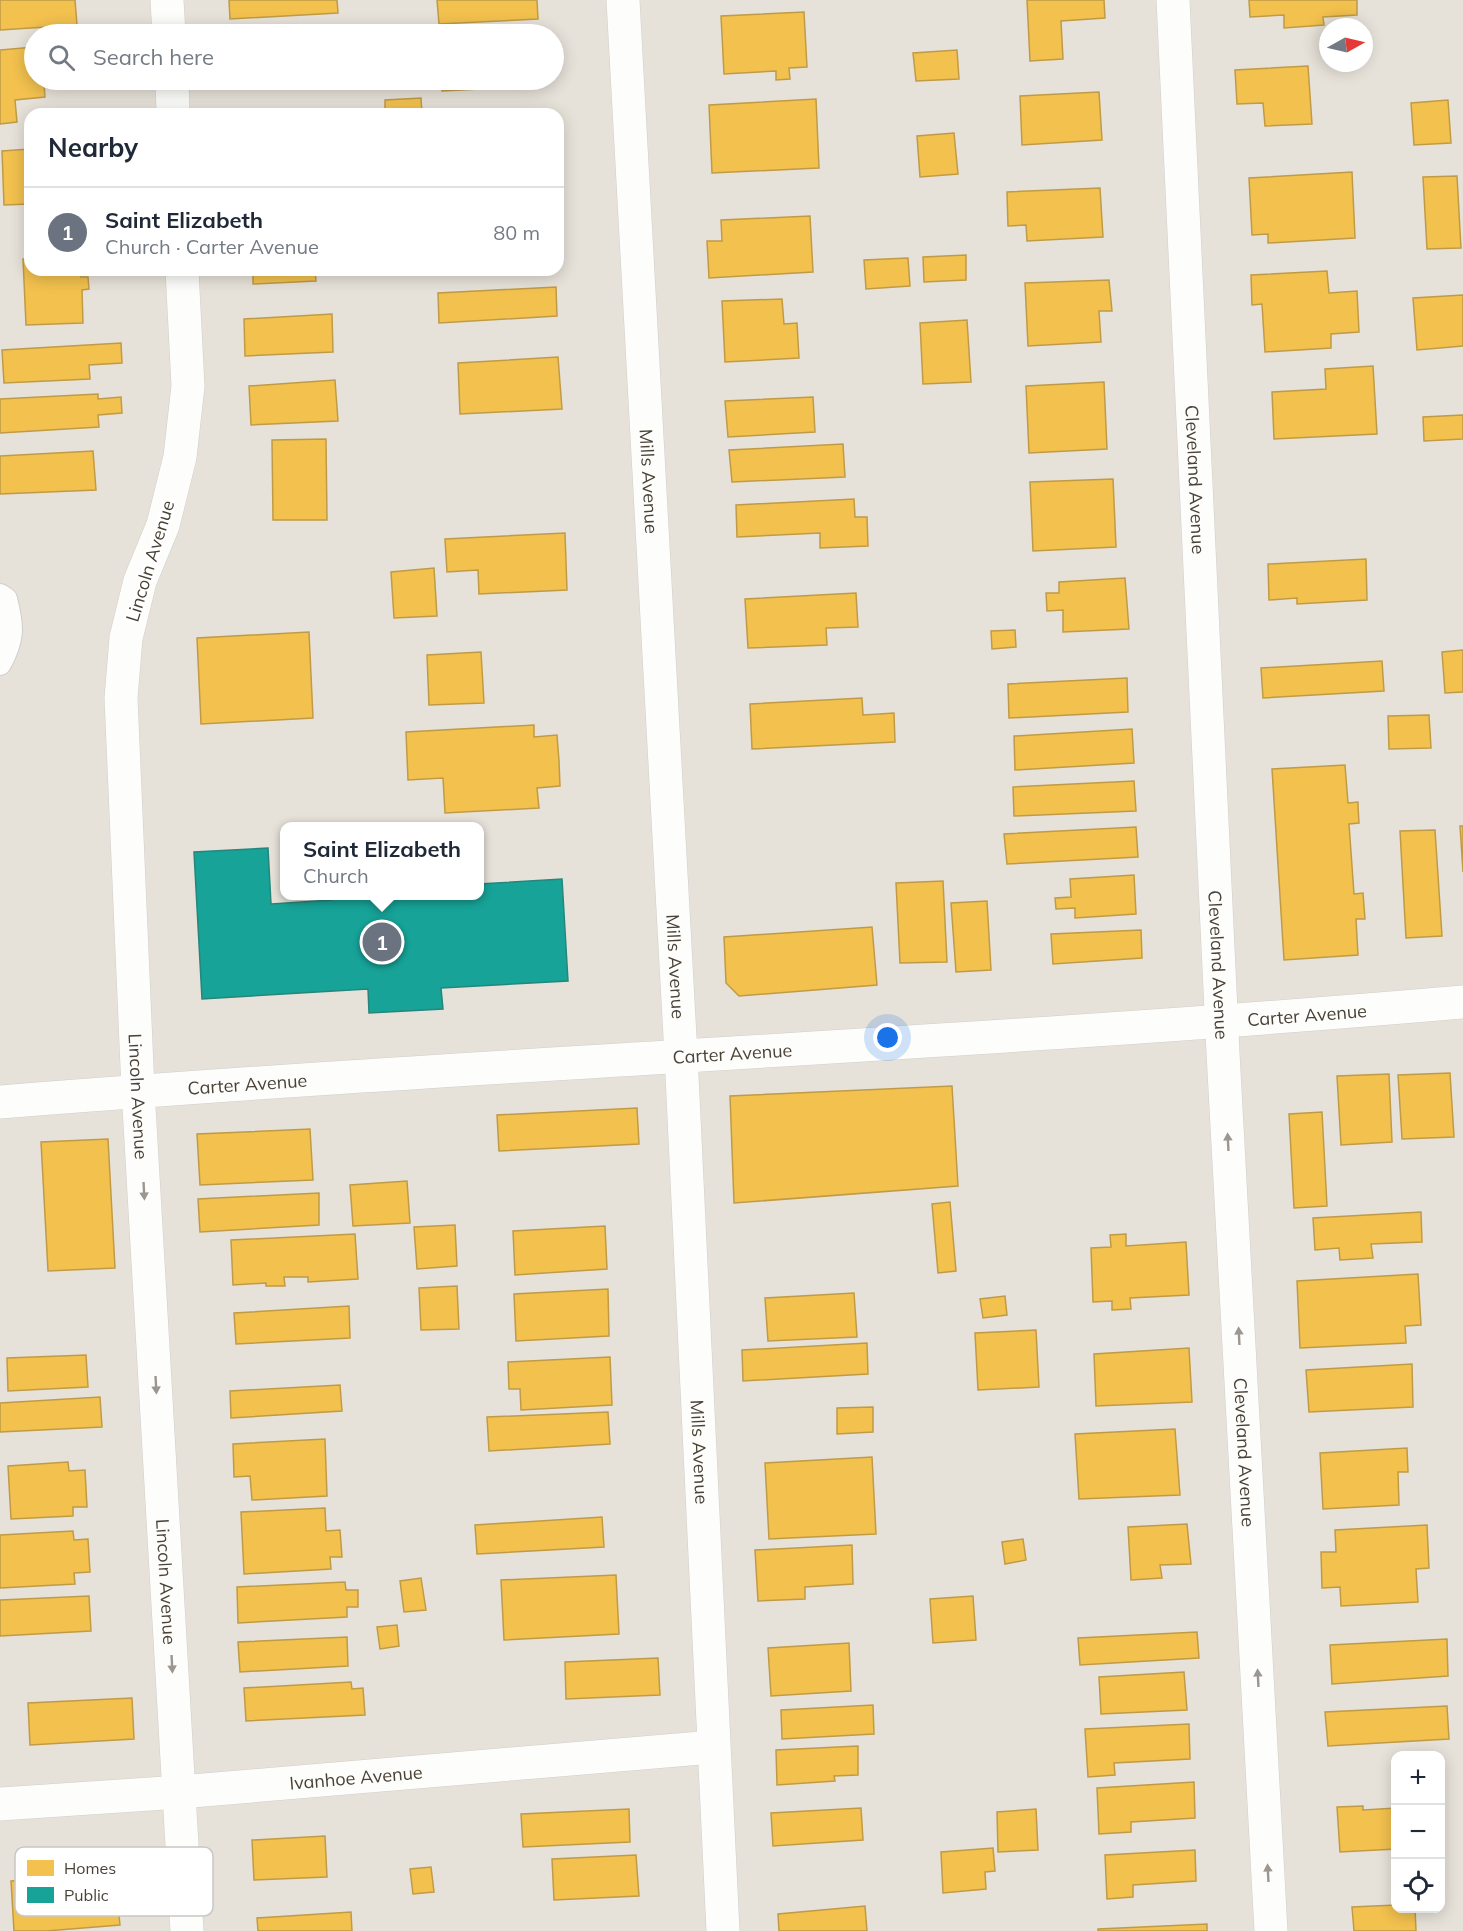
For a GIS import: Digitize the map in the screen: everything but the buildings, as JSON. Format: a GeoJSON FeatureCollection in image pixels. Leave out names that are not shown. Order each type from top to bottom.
{"type":"FeatureCollection","features":[{"type":"Feature","properties":{"kind":"street"},"geometry":{"type":"LineString","coordinates":[[167,0],[168,24]]}},
{"type":"Feature","properties":{"kind":"street","name":"Mills Avenue"},"geometry":{"type":"LineString","coordinates":[[623,0],[681,1055],[723,1931]]}},
{"type":"Feature","properties":{"kind":"street","name":"Cleveland Avenue"},"geometry":{"type":"LineString","coordinates":[[1173,0],[1222,1022],[1271,1931]]}},
{"type":"Feature","properties":{"kind":"street"},"geometry":{"type":"LineString","coordinates":[[172,90],[173,108]]}},
{"type":"Feature","properties":{"kind":"street","name":"Lincoln Avenue"},"geometry":{"type":"LineString","coordinates":[[182,276],[188,386],[180,456],[163,525],[140,580],[126,638],[121,698],[138,1090],[183,1847]]}},
{"type":"Feature","properties":{"kind":"street","name":"Carter Avenue"},"geometry":{"type":"LineString","coordinates":[[0,1102],[138,1090],[1222,1022],[1463,1002]]}},
{"type":"Feature","properties":{"kind":"street","name":"Ivanhoe Avenue"},"geometry":{"type":"LineString","coordinates":[[0,1804],[180,1792],[713,1747]]}},
{"type":"Feature","properties":{"kind":"street","name":"Lincoln Avenue"},"geometry":{"type":"LineString","coordinates":[[186,1916],[187,1931]]}},
{"type":"Feature","properties":{"kind":"lane"},"geometry":{"type":"LineString","coordinates":[[0,595],[6,599],[12,624],[9,648],[0,664]]}},
{"type":"Feature","properties":{"kind":"shaded area"},"geometry":{"type":"Polygon","coordinates":[[[0,0],[1463,0],[1463,1931],[0,1931],[0,0]]]}},
{"type":"Feature","properties":{"kind":"place","name":"Saint Elizabeth"},"geometry":{"type":"Point","coordinates":[382,942]}}]}
